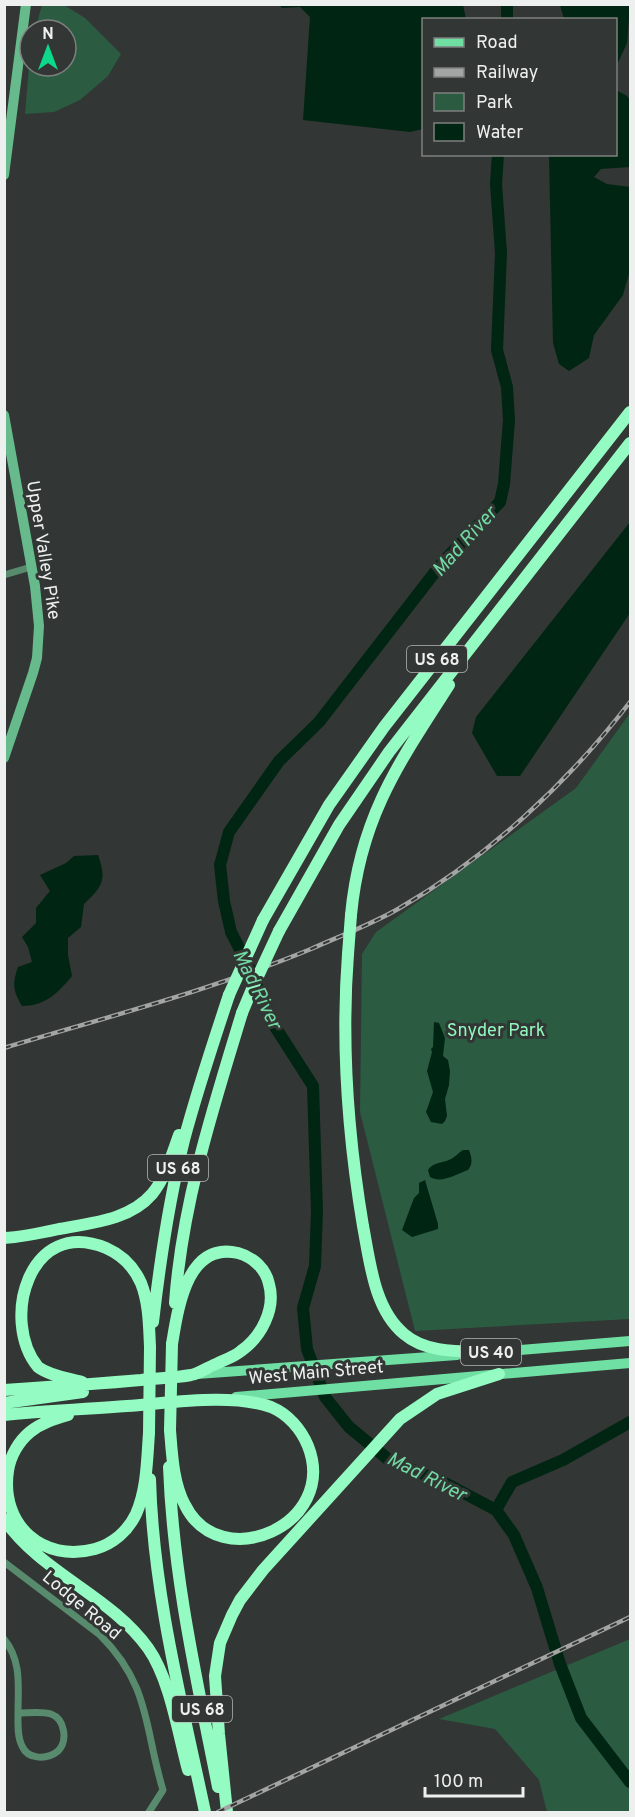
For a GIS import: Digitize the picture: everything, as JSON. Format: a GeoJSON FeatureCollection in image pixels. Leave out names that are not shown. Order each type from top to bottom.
{"type":"FeatureCollection","features":[{"type":"Feature","properties":{"kind":"highway","name":"US 68"},"geometry":{"type":"LineString","coordinates":[[205,1812],[174,1668],[163,1603],[154,1532],[149,1433],[150,1347],[162,1246],[172,1193],[202,1075],[229,995],[263,920],[329,805],[378,735],[630,412]]}},
{"type":"Feature","properties":{"kind":"highway","name":"US 68"},"geometry":{"type":"LineString","coordinates":[[226,1812],[191,1656],[177,1572],[168,1450],[172,1344],[178,1273],[193,1187],[213,1108],[252,988],[279,931],[315,865],[364,787],[414,719],[630,443]]}},
{"type":"Feature","properties":{"kind":"highway"},"geometry":{"type":"LineString","coordinates":[[491,1352],[442,1349],[421,1345],[394,1325],[381,1302],[366,1240],[350,1132],[345,1048],[351,915],[363,849],[381,798],[412,741],[493,617]]}},
{"type":"Feature","properties":{"kind":"highway"},"geometry":{"type":"LineString","coordinates":[[4,1238],[97,1222],[125,1213],[145,1201],[153,1193],[164,1174],[202,1075]]}},
{"type":"Feature","properties":{"kind":"highway"},"geometry":{"type":"LineString","coordinates":[[10,1301],[13,1288],[22,1270],[36,1255],[66,1243],[99,1245],[130,1264],[141,1283],[148,1316],[150,1347]]}},
{"type":"Feature","properties":{"kind":"highway"},"geometry":{"type":"LineString","coordinates":[[172,1344],[183,1291],[191,1273],[203,1260],[218,1253],[236,1253],[250,1258],[262,1269],[270,1286],[270,1304],[264,1324],[240,1352],[194,1375]]}},
{"type":"Feature","properties":{"kind":"highway"},"geometry":{"type":"LineString","coordinates":[[10,1322],[16,1342],[22,1352],[38,1367],[45,1372],[91,1385]]}},
{"type":"Feature","properties":{"kind":"highway"},"geometry":{"type":"LineString","coordinates":[[226,1812],[216,1688],[217,1661],[225,1630],[248,1588],[409,1411],[436,1394],[499,1374]]}},
{"type":"Feature","properties":{"kind":"highway","name":"West Main Street"},"geometry":{"type":"LineString","coordinates":[[4,1389],[91,1385],[194,1375]]}},
{"type":"Feature","properties":{"kind":"highway"},"geometry":{"type":"LineString","coordinates":[[4,1403],[101,1390],[131,1381]]}},
{"type":"Feature","properties":{"kind":"highway"},"geometry":{"type":"LineString","coordinates":[[170,1430],[173,1464],[184,1504],[202,1526],[222,1536],[242,1539],[264,1535],[284,1525],[302,1506],[309,1494],[312,1482],[310,1451],[301,1432],[293,1422],[275,1409],[262,1404],[213,1400]]}},
{"type":"Feature","properties":{"kind":"highway","name":"West Main Street"},"geometry":{"type":"LineString","coordinates":[[4,1415],[213,1400]]}},
{"type":"Feature","properties":{"kind":"highway"},"geometry":{"type":"LineString","coordinates":[[88,1409],[47,1422],[30,1432],[18,1446],[8,1466],[6,1489],[15,1518],[27,1534],[54,1550],[85,1552],[108,1544],[123,1533],[135,1515],[141,1497],[145,1481],[149,1433]]}},
{"type":"Feature","properties":{"kind":"highway"},"geometry":{"type":"LineString","coordinates":[[4,1519],[22,1541],[127,1624],[148,1649],[163,1678],[200,1812]]}},
{"type":"Feature","properties":{"kind":"main road","name":"West Main Street"},"geometry":{"type":"LineString","coordinates":[[194,1375],[630,1341]]}},
{"type":"Feature","properties":{"kind":"main road","name":"West Main Street"},"geometry":{"type":"LineString","coordinates":[[213,1400],[358,1385],[630,1364]]}},
{"type":"Feature","properties":{"kind":"street"},"geometry":{"type":"LineString","coordinates":[[4,175],[26,4]]}},
{"type":"Feature","properties":{"kind":"street","name":"Upper Valley Pike"},"geometry":{"type":"LineString","coordinates":[[4,415],[39,615],[37,658],[23,707],[4,758]]}},
{"type":"Feature","properties":{"kind":"street"},"geometry":{"type":"LineString","coordinates":[[4,575],[31,567]]}},
{"type":"Feature","properties":{"kind":"street","name":"Lodge Road"},"geometry":{"type":"LineString","coordinates":[[4,1562],[100,1635],[120,1657],[128,1670],[142,1700],[163,1790],[149,1812]]}},
{"type":"Feature","properties":{"kind":"street"},"geometry":{"type":"LineString","coordinates":[[4,1639],[11,1647],[17,1664],[18,1713],[19,1738],[24,1750],[40,1758],[58,1751],[64,1735],[62,1724],[57,1718],[48,1714],[18,1713]]}},
{"type":"Feature","properties":{"kind":"green space"},"geometry":{"type":"Polygon","coordinates":[[[42,5],[64,5],[85,18],[121,54],[108,76],[80,100],[54,112],[25,114],[28,78],[78,78],[78,18],[38,18],[42,5]]]}},
{"type":"Feature","properties":{"kind":"green space","name":"Snyder Park"},"geometry":{"type":"Polygon","coordinates":[[[630,713],[630,1319],[415,1331],[360,1112],[362,954],[376,932],[576,788],[630,713]]]}},
{"type":"Feature","properties":{"kind":"green space"},"geometry":{"type":"Polygon","coordinates":[[[630,1639],[630,1812],[547,1812],[539,1780],[495,1729],[439,1719],[630,1639]]]}},
{"type":"Feature","properties":{"kind":"water"},"geometry":{"type":"Polygon","coordinates":[[[279,5],[463,5],[466,18],[422,18],[422,129],[410,132],[303,120],[310,17],[300,7],[282,8],[279,5]]]}},
{"type":"Feature","properties":{"kind":"water"},"geometry":{"type":"Polygon","coordinates":[[[560,5],[630,5],[627,43],[617,65],[617,18],[564,18],[560,5]]]}},
{"type":"Feature","properties":{"kind":"water"},"geometry":{"type":"Polygon","coordinates":[[[617,91],[630,100],[630,167],[601,169],[594,177],[607,184],[630,187],[630,270],[623,295],[594,335],[589,358],[569,371],[559,364],[553,343],[549,156],[617,156],[617,91]]]}},
{"type":"Feature","properties":{"kind":"water"},"geometry":{"type":"Polygon","coordinates":[[[630,522],[630,613],[520,776],[497,776],[472,733],[476,717],[630,522]]]}},
{"type":"Feature","properties":{"kind":"water"},"geometry":{"type":"Polygon","coordinates":[[[98,855],[103,877],[99,887],[84,904],[81,927],[68,938],[72,976],[62,988],[44,1001],[22,1006],[15,992],[15,978],[18,967],[32,962],[28,947],[22,937],[36,923],[36,908],[50,891],[40,875],[66,863],[74,856],[98,855]]]}},
{"type":"Feature","properties":{"kind":"water"},"geometry":{"type":"Polygon","coordinates":[[[434,1022],[439,1023],[445,1038],[443,1056],[448,1060],[450,1071],[445,1099],[447,1116],[442,1124],[431,1122],[426,1112],[433,1092],[427,1071],[433,1047],[434,1022]]]}},
{"type":"Feature","properties":{"kind":"water"},"geometry":{"type":"Polygon","coordinates":[[[463,1150],[469,1150],[471,1156],[468,1170],[444,1179],[430,1177],[428,1170],[430,1167],[451,1159],[463,1150]]]}},
{"type":"Feature","properties":{"kind":"water"},"geometry":{"type":"Polygon","coordinates":[[[425,1180],[438,1229],[412,1237],[402,1230],[414,1198],[419,1193],[419,1183],[425,1180]]]}},
{"type":"Feature","properties":{"kind":"waterway","name":"Mad River"},"geometry":{"type":"LineString","coordinates":[[507,4],[507,18]]}},
{"type":"Feature","properties":{"kind":"waterway","name":"Mad River"},"geometry":{"type":"LineString","coordinates":[[498,156],[496,184],[501,253],[497,350],[507,387],[509,420],[504,484],[500,502],[442,563],[319,722],[279,761],[229,832],[220,865],[224,901],[231,932],[249,967],[272,1022],[313,1086],[317,1211],[315,1266],[303,1308],[307,1349],[325,1397],[349,1427],[389,1460],[443,1482],[496,1510],[514,1535],[537,1588],[560,1664],[581,1718],[630,1782]]}},
{"type":"Feature","properties":{"kind":"waterway"},"geometry":{"type":"LineString","coordinates":[[496,1510],[512,1482],[563,1460],[630,1422]]}},
{"type":"Feature","properties":{"kind":"railway"},"geometry":{"type":"LineString","coordinates":[[4,1048],[159,1002],[274,964],[398,909],[463,866],[524,817],[580,762],[630,702]]}},
{"type":"Feature","properties":{"kind":"railway"},"geometry":{"type":"LineString","coordinates":[[218,1812],[630,1617]]}}]}
